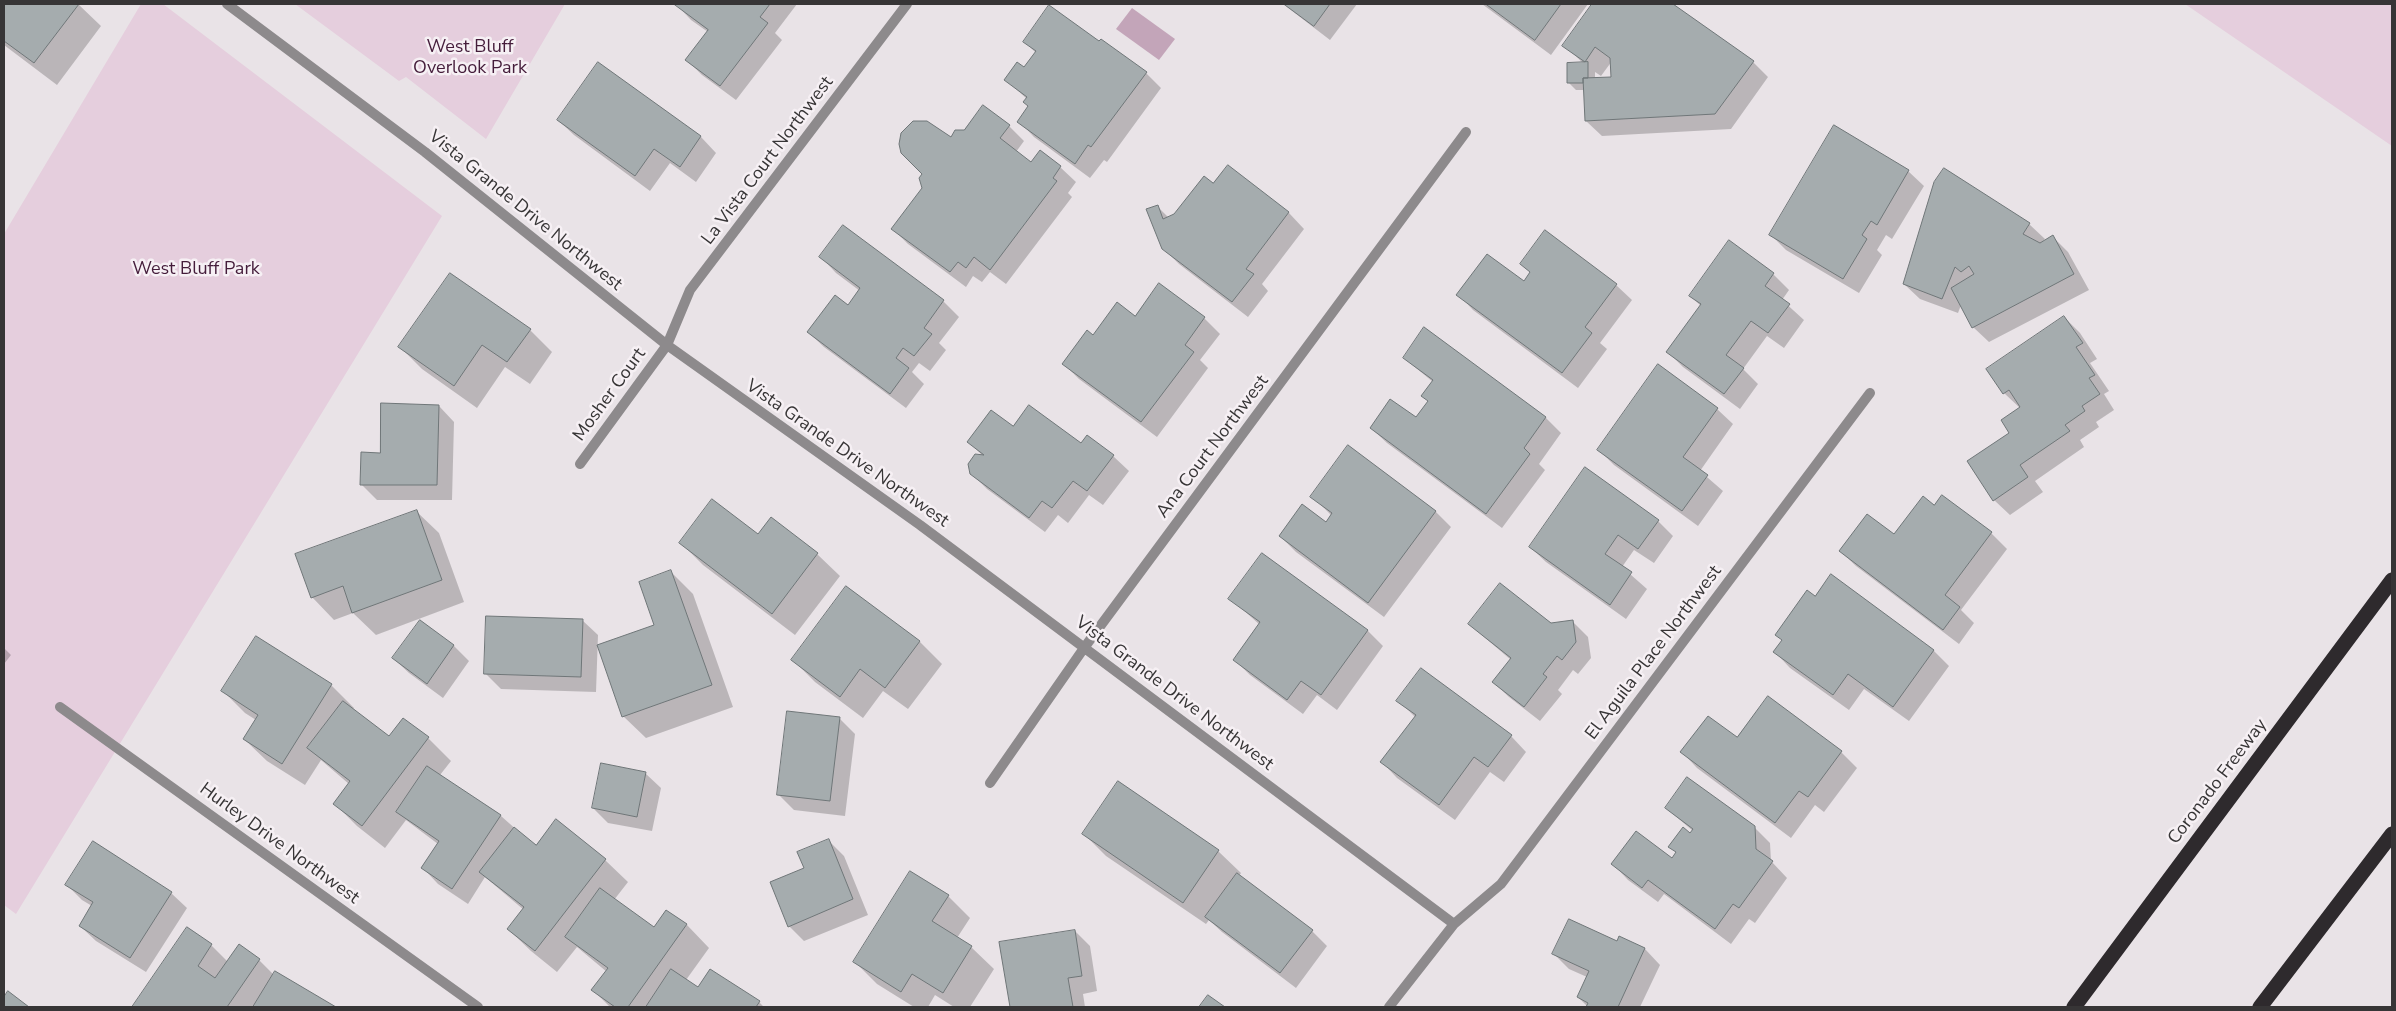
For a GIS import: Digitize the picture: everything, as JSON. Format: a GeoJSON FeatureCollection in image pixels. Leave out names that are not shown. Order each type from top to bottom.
{"type":"FeatureCollection","features":[{"type":"Feature","properties":{"kind":"highway","name":"Coronado Freeway"},"geometry":{"type":"LineString","coordinates":[[2074,1007],[2392,580]]}},
{"type":"Feature","properties":{"kind":"highway"},"geometry":{"type":"LineString","coordinates":[[2260,1007],[2392,834]]}},
{"type":"Feature","properties":{"kind":"street","name":"Vista Grande Drive Northwest"},"geometry":{"type":"LineString","coordinates":[[227,4],[425,152],[667,345],[920,525],[1454,924]]}},
{"type":"Feature","properties":{"kind":"street","name":"La Vista Court Northwest"},"geometry":{"type":"LineString","coordinates":[[667,345],[690,290],[907,4]]}},
{"type":"Feature","properties":{"kind":"street","name":"Ana Court Northwest"},"geometry":{"type":"LineString","coordinates":[[990,783],[1084,648],[1466,132]]}},
{"type":"Feature","properties":{"kind":"street","name":"Mosher Court"},"geometry":{"type":"LineString","coordinates":[[580,464],[667,345]]}},
{"type":"Feature","properties":{"kind":"street","name":"El Aguila Place Northwest"},"geometry":{"type":"LineString","coordinates":[[1389,1007],[1454,924],[1502,884],[1870,393]]}},
{"type":"Feature","properties":{"kind":"street","name":"Hurley Drive Northwest"},"geometry":{"type":"LineString","coordinates":[[60,707],[478,1007]]}},
{"type":"Feature","properties":{"kind":"green space","name":"West Bluff Park"},"geometry":{"type":"Polygon","coordinates":[[[141,4],[163,4],[442,216],[16,914],[4,905],[4,234],[141,4]]]}},
{"type":"Feature","properties":{"kind":"green space","name":"West Bluff Overlook Park"},"geometry":{"type":"Polygon","coordinates":[[[295,4],[565,4],[486,139],[406,77],[399,81],[295,4]]]}},
{"type":"Feature","properties":{"kind":"green space"},"geometry":{"type":"Polygon","coordinates":[[[2185,4],[2392,4],[2392,146],[2185,4]]]}},
{"type":"Feature","properties":{"kind":"shaded area"},"geometry":{"type":"Polygon","coordinates":[[[1132,8],[1175,39],[1159,60],[1116,29],[1132,8]]]}},
{"type":"Feature","properties":{"kind":"building"},"geometry":{"type":"Polygon","coordinates":[[[4,4],[79,4],[34,63],[4,41],[4,4]]]}},
{"type":"Feature","properties":{"kind":"building"},"geometry":{"type":"Polygon","coordinates":[[[674,4],[770,4],[760,17],[768,23],[720,86],[685,60],[708,30],[674,4]]]}},
{"type":"Feature","properties":{"kind":"building"},"geometry":{"type":"Polygon","coordinates":[[[1284,4],[1330,4],[1314,26],[1284,4]]]}},
{"type":"Feature","properties":{"kind":"building"},"geometry":{"type":"Polygon","coordinates":[[[1486,4],[1561,4],[1535,40],[1486,4]]]}},
{"type":"Feature","properties":{"kind":"building"},"geometry":{"type":"Polygon","coordinates":[[[1592,4],[1673,4],[1754,61],[1715,114],[1585,121],[1583,78],[1611,77],[1610,58],[1595,47],[1585,62],[1562,46],[1592,4]]]}},
{"type":"Feature","properties":{"kind":"building"},"geometry":{"type":"Polygon","coordinates":[[[1049,5],[1147,72],[1091,147],[1088,145],[1075,164],[1017,122],[1028,106],[1023,102],[1027,97],[1004,80],[1017,62],[1024,67],[1036,51],[1023,42],[1049,5]]]}},
{"type":"Feature","properties":{"kind":"building"},"geometry":{"type":"Polygon","coordinates":[[[598,62],[701,136],[680,167],[654,149],[635,176],[557,120],[598,62]]]}},
{"type":"Feature","properties":{"kind":"building"},"geometry":{"type":"Polygon","coordinates":[[[1588,62],[1588,78],[1583,78],[1583,83],[1567,83],[1567,63],[1588,62]]]}},
{"type":"Feature","properties":{"kind":"building"},"geometry":{"type":"Polygon","coordinates":[[[983,105],[1010,125],[1000,138],[1031,162],[1040,150],[1061,166],[1053,178],[1057,181],[990,270],[974,257],[966,268],[958,262],[950,272],[891,229],[922,188],[919,178],[922,174],[901,153],[899,144],[901,133],[913,121],[927,121],[951,137],[955,130],[964,130],[983,105]]]}},
{"type":"Feature","properties":{"kind":"building"},"geometry":{"type":"Polygon","coordinates":[[[1834,125],[1909,170],[1877,225],[1871,221],[1862,235],[1867,239],[1843,279],[1769,235],[1834,125]]]}},
{"type":"Feature","properties":{"kind":"building"},"geometry":{"type":"Polygon","coordinates":[[[1228,165],[1289,212],[1246,269],[1254,274],[1232,302],[1162,249],[1146,209],[1158,205],[1163,219],[1174,214],[1204,176],[1213,183],[1228,165]]]}},
{"type":"Feature","properties":{"kind":"building"},"geometry":{"type":"Polygon","coordinates":[[[1944,168],[2030,223],[2023,234],[2040,243],[2053,235],[2074,274],[1972,328],[1951,288],[1974,274],[1969,266],[1961,272],[1955,267],[1942,299],[1903,284],[1934,182],[1944,168]]]}},
{"type":"Feature","properties":{"kind":"building"},"geometry":{"type":"Polygon","coordinates":[[[843,225],[944,300],[924,328],[932,334],[914,356],[903,348],[896,358],[909,368],[890,394],[807,332],[835,295],[848,305],[860,288],[819,257],[843,225]]]}},
{"type":"Feature","properties":{"kind":"building"},"geometry":{"type":"Polygon","coordinates":[[[1545,230],[1617,284],[1585,327],[1592,333],[1562,373],[1456,295],[1487,254],[1524,281],[1530,272],[1520,264],[1545,230]]]}},
{"type":"Feature","properties":{"kind":"building"},"geometry":{"type":"Polygon","coordinates":[[[1729,240],[1774,273],[1765,286],[1790,304],[1768,333],[1751,321],[1726,355],[1744,368],[1724,394],[1666,352],[1701,304],[1689,296],[1729,240]]]}},
{"type":"Feature","properties":{"kind":"building"},"geometry":{"type":"Polygon","coordinates":[[[450,273],[531,329],[507,362],[482,345],[454,386],[398,347],[450,273]]]}},
{"type":"Feature","properties":{"kind":"building"},"geometry":{"type":"Polygon","coordinates":[[[1159,283],[1205,317],[1185,345],[1194,352],[1141,422],[1062,364],[1087,330],[1093,335],[1117,302],[1135,316],[1159,283]]]}},
{"type":"Feature","properties":{"kind":"building"},"geometry":{"type":"Polygon","coordinates":[[[2064,316],[2083,343],[2076,347],[2095,375],[2089,378],[2100,394],[2082,406],[2085,411],[2065,425],[2070,431],[2020,465],[2028,477],[1993,501],[1967,461],[2009,433],[2001,420],[2020,407],[2009,390],[2003,394],[1986,369],[2064,316]]]}},
{"type":"Feature","properties":{"kind":"building"},"geometry":{"type":"Polygon","coordinates":[[[1424,327],[1546,417],[1524,448],[1530,454],[1486,514],[1370,428],[1390,399],[1416,417],[1428,401],[1421,396],[1433,380],[1403,358],[1424,327]]]}},
{"type":"Feature","properties":{"kind":"building"},"geometry":{"type":"Polygon","coordinates":[[[1658,364],[1718,408],[1683,457],[1708,475],[1682,511],[1597,450],[1658,364]]]}},
{"type":"Feature","properties":{"kind":"building"},"geometry":{"type":"Polygon","coordinates":[[[381,403],[439,405],[437,485],[360,485],[361,452],[380,453],[381,403]]]}},
{"type":"Feature","properties":{"kind":"building"},"geometry":{"type":"Polygon","coordinates":[[[1029,405],[1081,443],[1087,435],[1114,455],[1087,491],[1073,481],[1052,508],[1042,501],[1029,518],[970,474],[968,464],[975,454],[984,455],[967,442],[991,410],[1013,426],[1029,405]]]}},
{"type":"Feature","properties":{"kind":"building"},"geometry":{"type":"Polygon","coordinates":[[[1348,445],[1436,511],[1368,603],[1279,536],[1302,504],[1326,522],[1332,513],[1310,497],[1348,445]]]}},
{"type":"Feature","properties":{"kind":"building"},"geometry":{"type":"Polygon","coordinates":[[[1585,467],[1659,520],[1638,549],[1618,535],[1605,554],[1632,572],[1610,605],[1529,547],[1585,467]]]}},
{"type":"Feature","properties":{"kind":"building"},"geometry":{"type":"Polygon","coordinates":[[[1942,495],[1992,532],[1945,595],[1960,607],[1943,630],[1839,551],[1867,514],[1894,534],[1923,496],[1934,505],[1942,495]]]}},
{"type":"Feature","properties":{"kind":"building"},"geometry":{"type":"Polygon","coordinates":[[[712,499],[758,534],[771,517],[818,553],[772,614],[679,543],[712,499]]]}},
{"type":"Feature","properties":{"kind":"building"},"geometry":{"type":"Polygon","coordinates":[[[417,510],[442,580],[352,613],[343,586],[311,598],[295,554],[417,510]]]}},
{"type":"Feature","properties":{"kind":"building"},"geometry":{"type":"Polygon","coordinates":[[[1262,553],[1368,630],[1321,695],[1301,681],[1287,700],[1233,660],[1260,622],[1228,599],[1262,553]]]}},
{"type":"Feature","properties":{"kind":"building"},"geometry":{"type":"Polygon","coordinates":[[[671,570],[712,685],[622,717],[597,645],[654,625],[639,582],[671,570]]]}},
{"type":"Feature","properties":{"kind":"building"},"geometry":{"type":"Polygon","coordinates":[[[1831,574],[1934,650],[1893,707],[1848,674],[1833,695],[1773,652],[1782,640],[1775,635],[1807,590],[1815,596],[1831,574]]]}},
{"type":"Feature","properties":{"kind":"building"},"geometry":{"type":"Polygon","coordinates":[[[1500,583],[1551,623],[1573,620],[1576,642],[1562,660],[1557,656],[1543,674],[1547,677],[1524,707],[1492,682],[1511,658],[1468,624],[1500,583]]]}},
{"type":"Feature","properties":{"kind":"building"},"geometry":{"type":"Polygon","coordinates":[[[846,586],[920,641],[885,688],[860,669],[840,697],[791,660],[846,586]]]}},
{"type":"Feature","properties":{"kind":"building"},"geometry":{"type":"Polygon","coordinates":[[[486,616],[583,619],[581,677],[484,674],[486,616]]]}},
{"type":"Feature","properties":{"kind":"building"},"geometry":{"type":"Polygon","coordinates":[[[420,620],[454,645],[427,684],[392,658],[420,620]]]}},
{"type":"Feature","properties":{"kind":"building"},"geometry":{"type":"Polygon","coordinates":[[[256,636],[332,684],[282,764],[243,739],[258,715],[221,691],[256,636]]]}},
{"type":"Feature","properties":{"kind":"building"},"geometry":{"type":"Polygon","coordinates":[[[1421,668],[1512,735],[1488,767],[1474,757],[1439,805],[1380,762],[1416,715],[1396,701],[1421,668]]]}},
{"type":"Feature","properties":{"kind":"building"},"geometry":{"type":"Polygon","coordinates":[[[1768,696],[1842,751],[1808,797],[1799,791],[1775,823],[1680,752],[1708,716],[1737,737],[1768,696]]]}},
{"type":"Feature","properties":{"kind":"building"},"geometry":{"type":"Polygon","coordinates":[[[343,701],[389,736],[403,718],[429,737],[362,826],[333,804],[350,781],[307,748],[343,701]]]}},
{"type":"Feature","properties":{"kind":"building"},"geometry":{"type":"Polygon","coordinates":[[[787,711],[840,717],[830,801],[777,795],[787,711]]]}},
{"type":"Feature","properties":{"kind":"building"},"geometry":{"type":"Polygon","coordinates":[[[601,763],[646,772],[637,817],[592,808],[601,763]]]}},
{"type":"Feature","properties":{"kind":"building"},"geometry":{"type":"Polygon","coordinates":[[[427,766],[501,815],[452,889],[421,868],[439,841],[396,812],[427,766]]]}},
{"type":"Feature","properties":{"kind":"building"},"geometry":{"type":"Polygon","coordinates":[[[1687,777],[1755,826],[1756,849],[1773,861],[1739,908],[1733,904],[1715,929],[1648,880],[1642,888],[1611,864],[1636,831],[1672,858],[1676,852],[1668,847],[1683,827],[1690,833],[1693,829],[1665,808],[1687,777]]]}},
{"type":"Feature","properties":{"kind":"building"},"geometry":{"type":"Polygon","coordinates":[[[1118,781],[1219,850],[1183,903],[1082,834],[1118,781]]]}},
{"type":"Feature","properties":{"kind":"building"},"geometry":{"type":"Polygon","coordinates":[[[556,819],[606,859],[535,951],[507,929],[524,907],[479,872],[514,827],[536,845],[556,819]]]}},
{"type":"Feature","properties":{"kind":"building"},"geometry":{"type":"Polygon","coordinates":[[[829,839],[853,899],[788,927],[770,882],[804,868],[797,852],[829,839]]]}},
{"type":"Feature","properties":{"kind":"building"},"geometry":{"type":"Polygon","coordinates":[[[93,841],[172,892],[130,958],[79,926],[93,902],[65,885],[93,841]]]}},
{"type":"Feature","properties":{"kind":"building"},"geometry":{"type":"Polygon","coordinates":[[[910,871],[949,895],[932,921],[972,946],[943,993],[912,974],[901,992],[853,962],[910,871]]]}},
{"type":"Feature","properties":{"kind":"building"},"geometry":{"type":"Polygon","coordinates":[[[1237,873],[1313,930],[1280,973],[1205,917],[1237,873]]]}},
{"type":"Feature","properties":{"kind":"building"},"geometry":{"type":"Polygon","coordinates":[[[600,888],[654,927],[666,910],[687,924],[628,1007],[615,1007],[591,990],[608,968],[565,937],[600,888]]]}},
{"type":"Feature","properties":{"kind":"building"},"geometry":{"type":"Polygon","coordinates":[[[1569,919],[1617,941],[1619,936],[1645,948],[1618,1007],[1586,1007],[1588,1003],[1577,997],[1589,971],[1552,954],[1569,919]]]}},
{"type":"Feature","properties":{"kind":"building"},"geometry":{"type":"Polygon","coordinates":[[[187,927],[212,944],[198,966],[215,978],[239,944],[260,959],[227,1007],[132,1007],[187,927]]]}},
{"type":"Feature","properties":{"kind":"building"},"geometry":{"type":"Polygon","coordinates":[[[1075,930],[1082,976],[1068,978],[1073,1007],[1010,1007],[999,942],[1075,930]]]}},
{"type":"Feature","properties":{"kind":"building"},"geometry":{"type":"Polygon","coordinates":[[[671,969],[698,987],[710,969],[760,1001],[756,1007],[646,1007],[671,969]]]}},
{"type":"Feature","properties":{"kind":"building"},"geometry":{"type":"Polygon","coordinates":[[[275,971],[336,1007],[253,1007],[275,971]]]}},
{"type":"Feature","properties":{"kind":"building"},"geometry":{"type":"Polygon","coordinates":[[[8,991],[29,1007],[4,1007],[4,997],[8,991]]]}},
{"type":"Feature","properties":{"kind":"building"},"geometry":{"type":"Polygon","coordinates":[[[1208,995],[1225,1007],[1199,1007],[1208,995]]]}}]}
